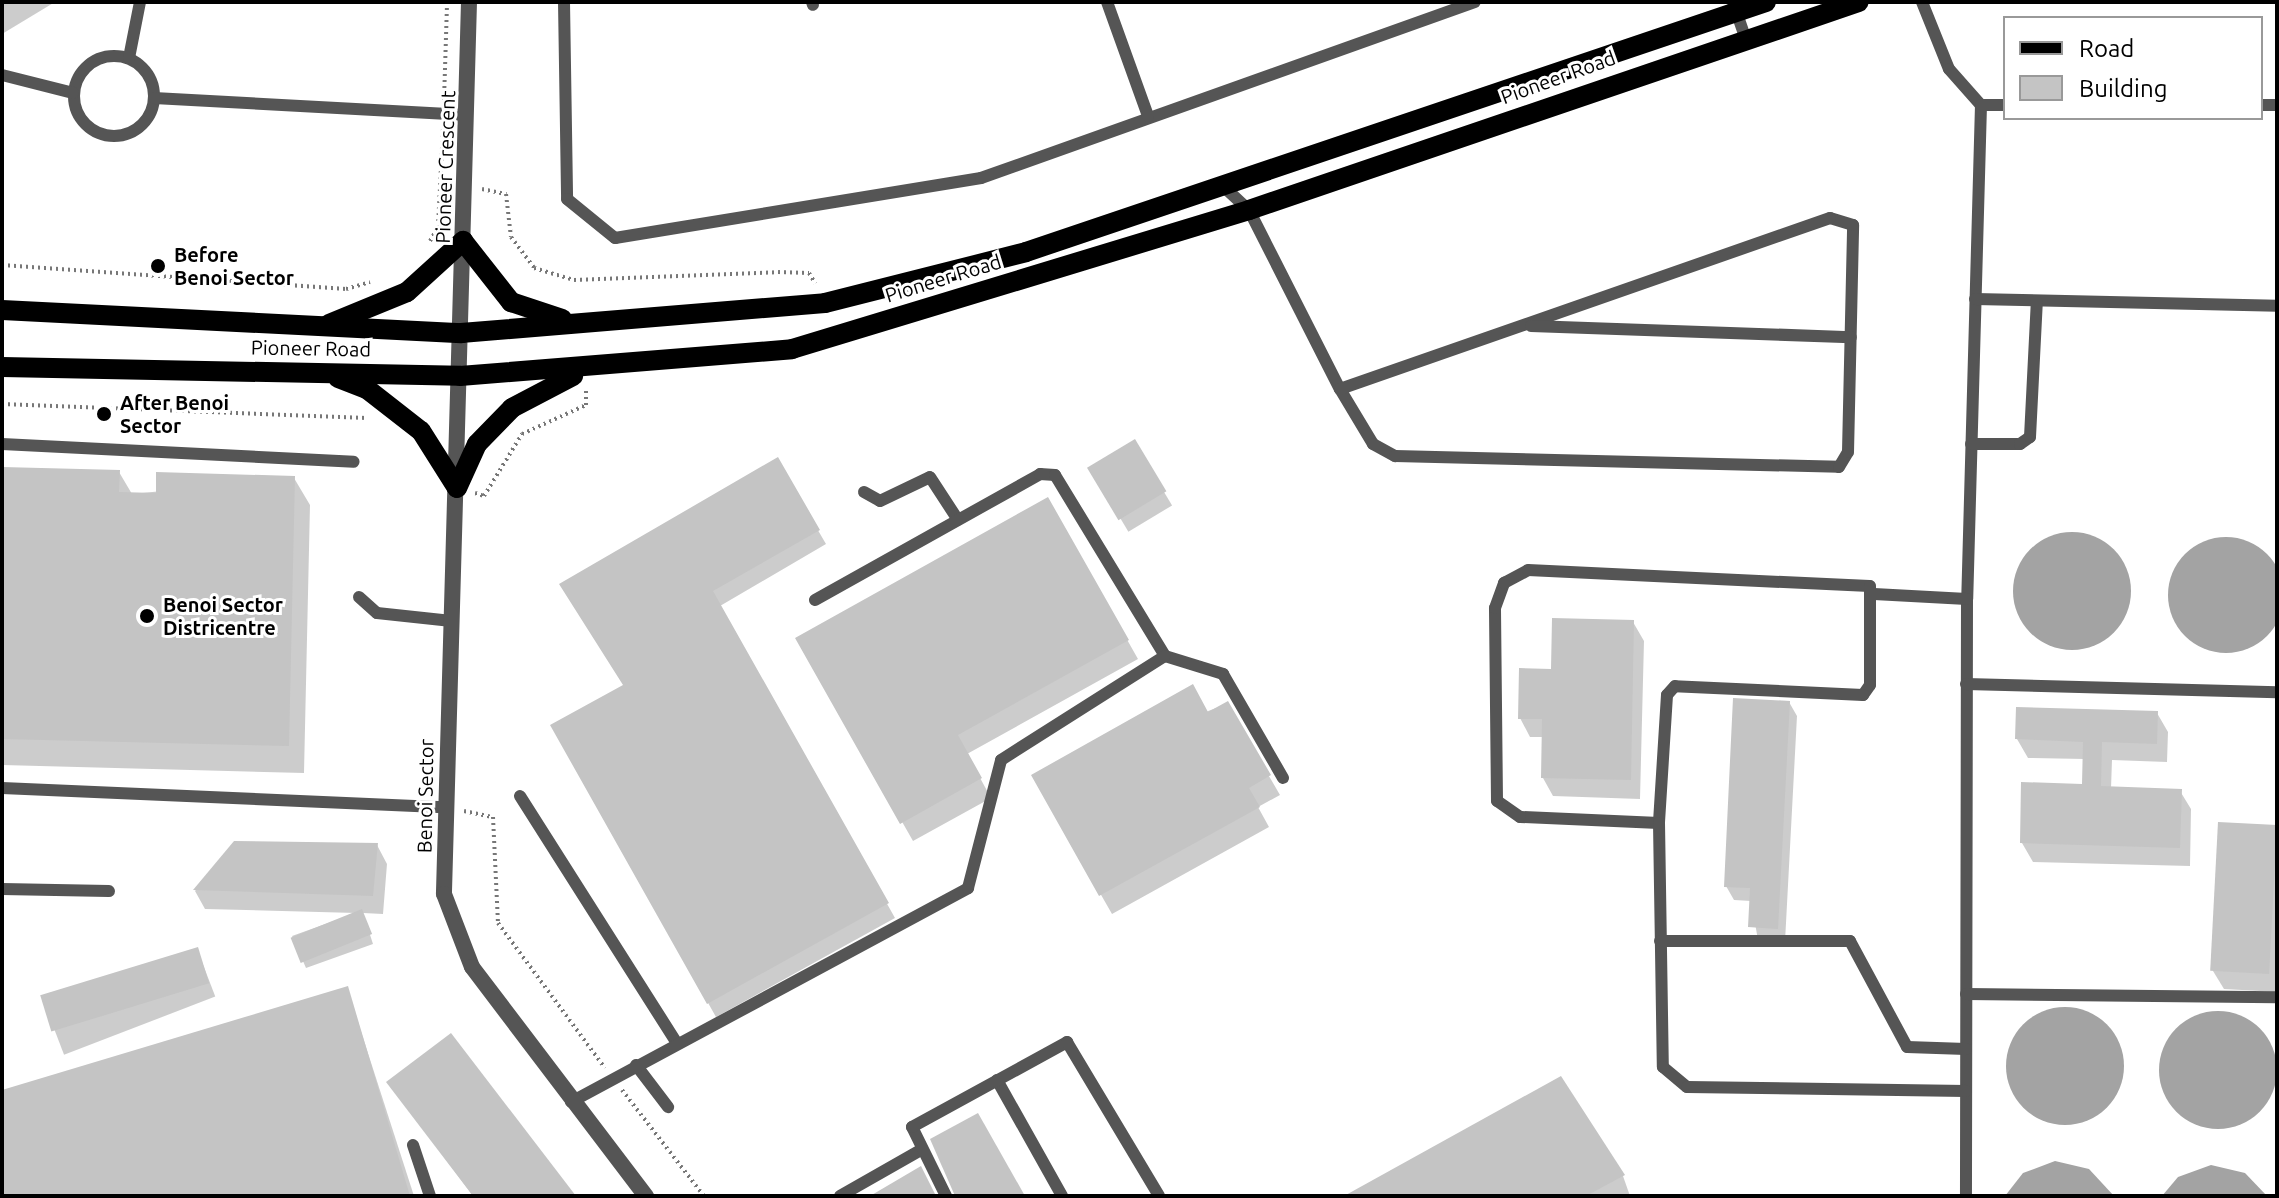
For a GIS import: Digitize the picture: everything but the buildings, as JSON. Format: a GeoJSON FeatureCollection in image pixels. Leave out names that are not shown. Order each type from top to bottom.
{"type":"FeatureCollection","features":[{"type":"Feature","properties":{"kind":"main road","name":"Pioneer Road"},"geometry":{"type":"LineString","coordinates":[[2,310],[461,333],[608,324],[825,303],[1026,252],[1735,8],[1766,2]]}},
{"type":"Feature","properties":{"kind":"main road","name":"Pioneer Road"},"geometry":{"type":"LineString","coordinates":[[2,367],[460,376],[586,371],[792,349],[1249,210],[1859,2]]}},
{"type":"Feature","properties":{"kind":"main road"},"geometry":{"type":"LineString","coordinates":[[322,327],[407,292],[463,241],[511,302],[536,314],[608,324]]}},
{"type":"Feature","properties":{"kind":"main road"},"geometry":{"type":"LineString","coordinates":[[457,488],[477,444],[512,408],[586,371]]}},
{"type":"Feature","properties":{"kind":"main road"},"geometry":{"type":"LineString","coordinates":[[323,372],[392,405],[421,431],[457,488]]}},
{"type":"Feature","properties":{"kind":"street","name":"Pioneer Crescent"},"geometry":{"type":"LineString","coordinates":[[461,333],[469,2]]}},
{"type":"Feature","properties":{"kind":"street","name":"Benoi Sector"},"geometry":{"type":"LineString","coordinates":[[461,333],[444,807],[444,894],[457,942],[571,1102],[646,1196]]}},
{"type":"Feature","properties":{"kind":"lane"},"geometry":{"type":"LineString","coordinates":[[129,58],[140,2]]}},
{"type":"Feature","properties":{"kind":"lane"},"geometry":{"type":"LineString","coordinates":[[564,2],[567,199],[615,238],[981,178],[1475,2]]}},
{"type":"Feature","properties":{"kind":"lane"},"geometry":{"type":"LineString","coordinates":[[1107,2],[1148,116]]}},
{"type":"Feature","properties":{"kind":"lane"},"geometry":{"type":"LineString","coordinates":[[1922,2],[1949,69],[1981,105],[1967,599],[1966,1196]]}},
{"type":"Feature","properties":{"kind":"lane"},"geometry":{"type":"LineString","coordinates":[[1735,8],[1746,39]]}},
{"type":"Feature","properties":{"kind":"lane"},"geometry":{"type":"LineString","coordinates":[[99,58],[129,58],[152,82],[154,98],[137,129],[102,135],[76,111],[73,93],[99,58]]}},
{"type":"Feature","properties":{"kind":"lane"},"geometry":{"type":"LineString","coordinates":[[2,75],[73,93]]}},
{"type":"Feature","properties":{"kind":"lane"},"geometry":{"type":"LineString","coordinates":[[154,98],[467,115]]}},
{"type":"Feature","properties":{"kind":"lane"},"geometry":{"type":"LineString","coordinates":[[1981,105],[2003,105]]}},
{"type":"Feature","properties":{"kind":"lane"},"geometry":{"type":"LineString","coordinates":[[1223,186],[1249,210],[1340,389],[1373,444],[1395,456],[1830,469],[1848,452],[1854,234],[1843,217],[1340,389]]}},
{"type":"Feature","properties":{"kind":"lane"},"geometry":{"type":"LineString","coordinates":[[1975,299],[2277,306]]}},
{"type":"Feature","properties":{"kind":"lane"},"geometry":{"type":"LineString","coordinates":[[1971,444],[2020,444],[2030,437],[2037,301]]}},
{"type":"Feature","properties":{"kind":"lane"},"geometry":{"type":"LineString","coordinates":[[1524,325],[1851,337]]}},
{"type":"Feature","properties":{"kind":"lane"},"geometry":{"type":"LineString","coordinates":[[2,444],[354,462]]}},
{"type":"Feature","properties":{"kind":"lane"},"geometry":{"type":"LineString","coordinates":[[815,600],[1040,474],[1055,475],[1165,656],[1223,674],[1283,778]]}},
{"type":"Feature","properties":{"kind":"lane"},"geometry":{"type":"LineString","coordinates":[[864,492],[880,501],[926,475],[958,520]]}},
{"type":"Feature","properties":{"kind":"lane"},"geometry":{"type":"LineString","coordinates":[[1659,823],[1520,817],[1497,801],[1495,608],[1504,583],[1528,570],[1861,583],[1874,594],[1967,599]]}},
{"type":"Feature","properties":{"kind":"lane"},"geometry":{"type":"LineString","coordinates":[[1874,594],[1870,685],[1863,695],[1670,690],[1659,823],[1661,1056],[1676,1083],[1966,1091]]}},
{"type":"Feature","properties":{"kind":"lane"},"geometry":{"type":"LineString","coordinates":[[359,597],[377,613],[452,621]]}},
{"type":"Feature","properties":{"kind":"lane"},"geometry":{"type":"LineString","coordinates":[[571,1102],[968,888],[1001,760],[1165,656]]}},
{"type":"Feature","properties":{"kind":"lane"},"geometry":{"type":"LineString","coordinates":[[1966,684],[2277,692]]}},
{"type":"Feature","properties":{"kind":"lane"},"geometry":{"type":"LineString","coordinates":[[2,788],[444,807]]}},
{"type":"Feature","properties":{"kind":"lane"},"geometry":{"type":"LineString","coordinates":[[520,796],[677,1043]]}},
{"type":"Feature","properties":{"kind":"lane"},"geometry":{"type":"LineString","coordinates":[[2,889],[109,891]]}},
{"type":"Feature","properties":{"kind":"lane"},"geometry":{"type":"LineString","coordinates":[[1660,941],[1850,941],[1907,1047],[1966,1049]]}},
{"type":"Feature","properties":{"kind":"lane"},"geometry":{"type":"LineString","coordinates":[[1966,994],[2277,997]]}},
{"type":"Feature","properties":{"kind":"lane"},"geometry":{"type":"LineString","coordinates":[[946,1196],[909,1133],[914,1125],[1067,1042],[1159,1196]]}},
{"type":"Feature","properties":{"kind":"lane"},"geometry":{"type":"LineString","coordinates":[[636,1065],[668,1107]]}},
{"type":"Feature","properties":{"kind":"lane"},"geometry":{"type":"LineString","coordinates":[[997,1080],[1062,1196]]}},
{"type":"Feature","properties":{"kind":"lane"},"geometry":{"type":"LineString","coordinates":[[413,1145],[430,1196]]}},
{"type":"Feature","properties":{"kind":"lane"},"geometry":{"type":"LineString","coordinates":[[840,1196],[919,1151]]}},
{"type":"Feature","properties":{"kind":"path"},"geometry":{"type":"LineString","coordinates":[[426,248],[438,227],[447,2]]}},
{"type":"Feature","properties":{"kind":"path"},"geometry":{"type":"LineString","coordinates":[[464,185],[506,194],[511,237],[534,268],[574,280],[809,273],[825,303]]}},
{"type":"Feature","properties":{"kind":"path"},"geometry":{"type":"LineString","coordinates":[[2,265],[346,289],[374,281]]}},
{"type":"Feature","properties":{"kind":"path"},"geometry":{"type":"LineString","coordinates":[[457,488],[484,496],[532,425],[586,405],[586,371]]}},
{"type":"Feature","properties":{"kind":"path"},"geometry":{"type":"LineString","coordinates":[[2,404],[383,422]]}},
{"type":"Feature","properties":{"kind":"path"},"geometry":{"type":"LineString","coordinates":[[444,807],[493,817],[498,923],[704,1196]]}},
{"type":"Feature","properties":{"kind":"shaded area"},"geometry":{"type":"Polygon","coordinates":[[[2072,532],[2095,536],[2114,549],[2127,568],[2131,591],[2127,614],[2114,633],[2095,646],[2072,650],[2049,646],[2030,633],[2017,614],[2013,591],[2017,568],[2030,549],[2049,536],[2072,532]]]}},
{"type":"Feature","properties":{"kind":"shaded area"},"geometry":{"type":"Polygon","coordinates":[[[2226,537],[2248,541],[2274,563],[2280,573],[2280,617],[2267,636],[2248,649],[2226,653],[2204,649],[2185,636],[2172,617],[2168,595],[2172,573],[2185,554],[2204,541],[2226,537]]]}},
{"type":"Feature","properties":{"kind":"shaded area"},"geometry":{"type":"Polygon","coordinates":[[[2065,1007],[2088,1011],[2107,1024],[2120,1043],[2124,1066],[2120,1089],[2107,1108],[2088,1121],[2065,1125],[2042,1121],[2023,1108],[2010,1089],[2006,1066],[2010,1043],[2023,1024],[2042,1011],[2065,1007]]]}},
{"type":"Feature","properties":{"kind":"shaded area"},"geometry":{"type":"Polygon","coordinates":[[[2218,1011],[2241,1015],[2260,1028],[2273,1047],[2277,1070],[2273,1093],[2260,1112],[2241,1125],[2218,1129],[2195,1125],[2176,1112],[2163,1093],[2159,1070],[2163,1047],[2176,1028],[2195,1015],[2218,1011]]]}},
{"type":"Feature","properties":{"kind":"shaded area"},"geometry":{"type":"Polygon","coordinates":[[[2055,1161],[2089,1169],[2114,1196],[2005,1196],[2023,1173],[2055,1161]]]}},
{"type":"Feature","properties":{"kind":"shaded area"},"geometry":{"type":"Polygon","coordinates":[[[2211,1165],[2245,1173],[2267,1196],[2162,1196],[2178,1177],[2211,1165]]]}},
{"type":"Feature","properties":{"kind":"place","name":"Before Benoi Sector"},"geometry":{"type":"Point","coordinates":[158,266]}},
{"type":"Feature","properties":{"kind":"place","name":"After Benoi Sector"},"geometry":{"type":"Point","coordinates":[104,414]}},
{"type":"Feature","properties":{"kind":"place","name":"Benoi Sector Districentre"},"geometry":{"type":"Point","coordinates":[147,616]}}]}
